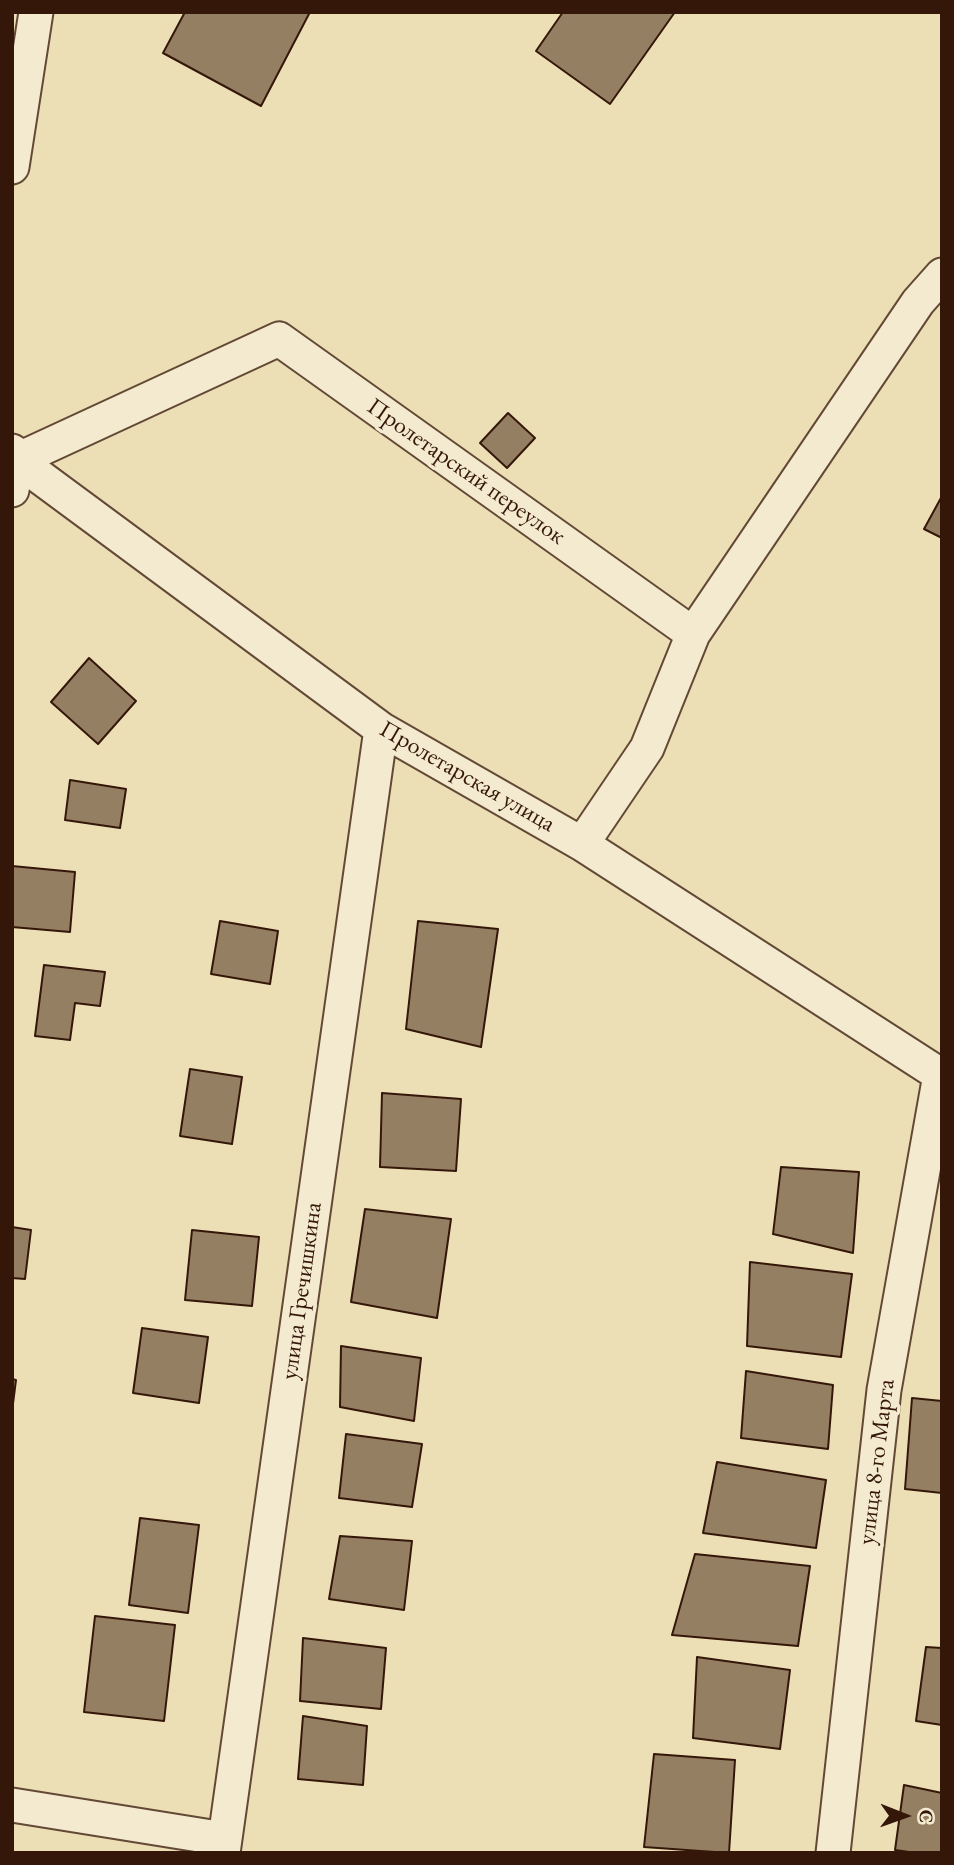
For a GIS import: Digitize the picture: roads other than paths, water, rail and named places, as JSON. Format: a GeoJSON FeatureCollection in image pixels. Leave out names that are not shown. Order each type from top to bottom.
{"type":"FeatureCollection","features":[{"type":"Feature","properties":{"kind":"street"},"geometry":{"type":"LineString","coordinates":[[12,167],[36,12]]}},
{"type":"Feature","properties":{"kind":"street"},"geometry":{"type":"LineString","coordinates":[[582,844],[647,748],[693,634],[918,302],[942,275]]}},
{"type":"Feature","properties":{"kind":"street","name":"Пролетарский переулок"},"geometry":{"type":"LineString","coordinates":[[14,467],[279,339],[693,634]]}},
{"type":"Feature","properties":{"kind":"street","name":"Пролетарская улица"},"geometry":{"type":"LineString","coordinates":[[14,467],[381,729],[582,844],[941,1076]]}},
{"type":"Feature","properties":{"kind":"street","name":"улица Гречишкина"},"geometry":{"type":"LineString","coordinates":[[223,1846],[381,729]]}},
{"type":"Feature","properties":{"kind":"street","name":"улица 8-го Марта"},"geometry":{"type":"LineString","coordinates":[[833,1853],[884,1390],[941,1076]]}},
{"type":"Feature","properties":{"kind":"street"},"geometry":{"type":"LineString","coordinates":[[12,1805],[223,1846]]}}]}
